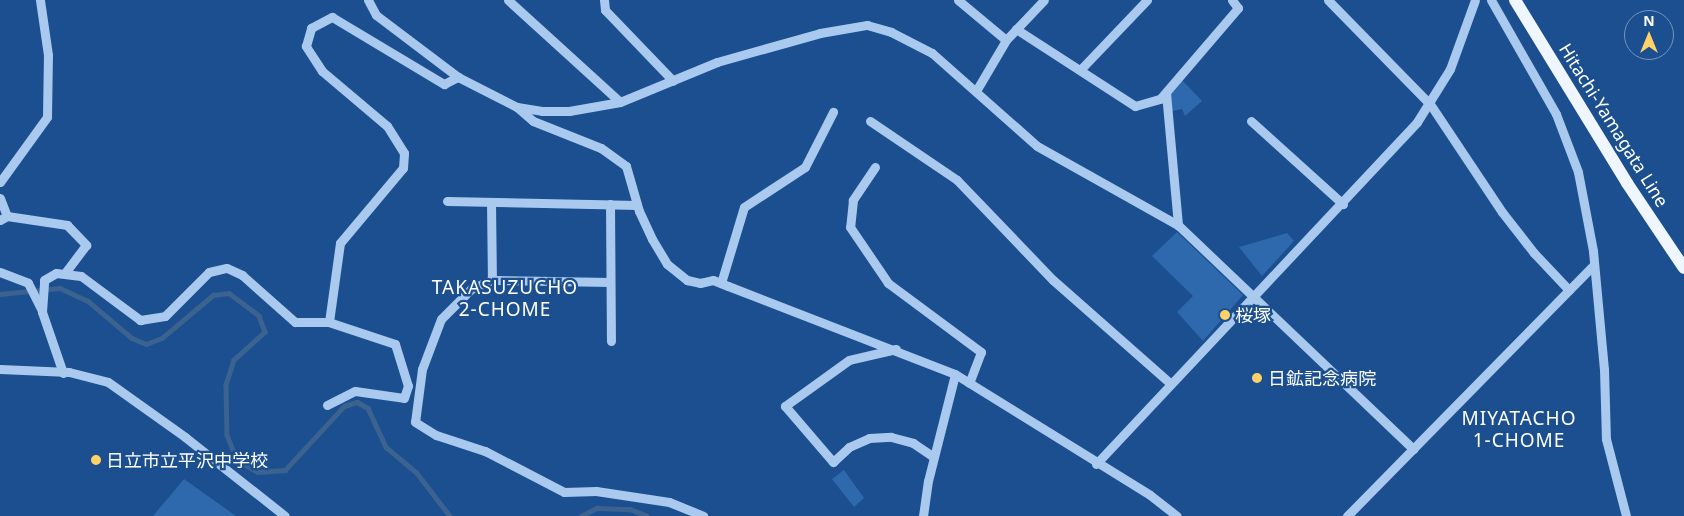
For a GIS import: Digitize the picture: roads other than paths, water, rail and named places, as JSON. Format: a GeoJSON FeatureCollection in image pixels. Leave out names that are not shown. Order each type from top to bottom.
{"type":"FeatureCollection","features":[{"type":"Feature","properties":{"kind":"main road","name":"Hitachi-Yamagata Line"},"geometry":{"type":"LineString","coordinates":[[1515,0],[1627,183],[1684,268]]}},
{"type":"Feature","properties":{"kind":"street"},"geometry":{"type":"LineString","coordinates":[[0,182],[47,117],[48,55],[40,0]]}},
{"type":"Feature","properties":{"kind":"street"},"geometry":{"type":"LineString","coordinates":[[368,0],[376,15],[458,77],[517,107],[533,121],[601,148],[626,166],[637,205],[667,264],[687,280],[721,283],[896,349],[956,374],[1096,464],[1150,495],[1177,516]]}},
{"type":"Feature","properties":{"kind":"street"},"geometry":{"type":"LineString","coordinates":[[508,0],[620,102]]}},
{"type":"Feature","properties":{"kind":"street"},"geometry":{"type":"LineString","coordinates":[[604,0],[605,10],[673,81]]}},
{"type":"Feature","properties":{"kind":"street"},"geometry":{"type":"LineString","coordinates":[[958,0],[1006,40]]}},
{"type":"Feature","properties":{"kind":"street"},"geometry":{"type":"LineString","coordinates":[[976,90],[1006,40],[1044,0]]}},
{"type":"Feature","properties":{"kind":"street"},"geometry":{"type":"LineString","coordinates":[[1080,70],[1147,0]]}},
{"type":"Feature","properties":{"kind":"street"},"geometry":{"type":"LineString","coordinates":[[1016,29],[1135,106],[1160,100],[1238,8],[1232,0]]}},
{"type":"Feature","properties":{"kind":"street"},"geometry":{"type":"LineString","coordinates":[[1328,0],[1430,104],[1502,212],[1534,253],[1569,290]]}},
{"type":"Feature","properties":{"kind":"street"},"geometry":{"type":"LineString","coordinates":[[1096,464],[1342,204],[1430,104],[1459,49],[1475,0]]}},
{"type":"Feature","properties":{"kind":"street"},"geometry":{"type":"LineString","coordinates":[[1491,0],[1556,114],[1584,195],[1594,265],[1604,369],[1606,439],[1614,480],[1626,516]]}},
{"type":"Feature","properties":{"kind":"street"},"geometry":{"type":"LineString","coordinates":[[329,322],[340,243],[403,168],[404,153],[387,126],[322,71],[306,46],[311,28],[332,17],[444,84],[458,77]]}},
{"type":"Feature","properties":{"kind":"street"},"geometry":{"type":"LineString","coordinates":[[517,107],[569,111],[620,102],[718,62],[820,33],[867,25],[891,32],[932,53],[1037,146],[1178,225],[1413,449]]}},
{"type":"Feature","properties":{"kind":"street"},"geometry":{"type":"LineString","coordinates":[[1166,93],[1178,225]]}},
{"type":"Feature","properties":{"kind":"street"},"geometry":{"type":"LineString","coordinates":[[721,283],[744,207],[805,167],[833,112]]}},
{"type":"Feature","properties":{"kind":"street"},"geometry":{"type":"LineString","coordinates":[[870,120],[957,180],[1053,280],[1170,384]]}},
{"type":"Feature","properties":{"kind":"street"},"geometry":{"type":"LineString","coordinates":[[1251,120],[1342,204]]}},
{"type":"Feature","properties":{"kind":"street"},"geometry":{"type":"LineString","coordinates":[[875,167],[853,200],[850,227],[888,283],[982,352],[969,383]]}},
{"type":"Feature","properties":{"kind":"street"},"geometry":{"type":"LineString","coordinates":[[0,198],[4,218],[67,226],[86,245],[65,273]]}},
{"type":"Feature","properties":{"kind":"street"},"geometry":{"type":"LineString","coordinates":[[447,201],[637,205]]}},
{"type":"Feature","properties":{"kind":"street"},"geometry":{"type":"LineString","coordinates":[[491,202],[492,280]]}},
{"type":"Feature","properties":{"kind":"street"},"geometry":{"type":"LineString","coordinates":[[610,204],[611,341]]}},
{"type":"Feature","properties":{"kind":"street"},"geometry":{"type":"LineString","coordinates":[[1347,516],[1594,265]]}},
{"type":"Feature","properties":{"kind":"street"},"geometry":{"type":"LineString","coordinates":[[38,295],[44,280],[56,273],[81,276],[140,320],[165,316],[209,272],[227,268],[242,275],[295,322],[329,322],[394,344],[408,386],[404,398],[355,391],[327,405]]}},
{"type":"Feature","properties":{"kind":"street"},"geometry":{"type":"LineString","coordinates":[[0,272],[28,283],[38,295],[62,373]]}},
{"type":"Feature","properties":{"kind":"street"},"geometry":{"type":"LineString","coordinates":[[610,282],[492,280],[472,290],[441,319],[422,369],[415,422],[436,435],[485,451],[564,492],[596,491],[669,502],[703,516]]}},
{"type":"Feature","properties":{"kind":"street"},"geometry":{"type":"LineString","coordinates":[[896,349],[849,360],[786,406],[833,462],[856,444],[869,438],[891,437],[913,443],[934,457]]}},
{"type":"Feature","properties":{"kind":"street"},"geometry":{"type":"LineString","coordinates":[[0,363],[12,369]]}},
{"type":"Feature","properties":{"kind":"street"},"geometry":{"type":"LineString","coordinates":[[0,369],[62,373],[108,382],[185,437],[285,516]]}},
{"type":"Feature","properties":{"kind":"street"},"geometry":{"type":"LineString","coordinates":[[924,516],[934,457],[956,374]]}},
{"type":"Feature","properties":{"kind":"waterway"},"geometry":{"type":"LineString","coordinates":[[0,294],[60,288],[88,301],[132,338],[146,344],[162,338],[213,295],[229,293],[259,316],[265,332],[234,360],[226,385],[227,435],[237,460],[258,472],[285,470],[344,406],[357,402],[368,408],[386,447],[417,473],[450,516]]}},
{"type":"Feature","properties":{"kind":"waterway"},"geometry":{"type":"LineString","coordinates":[[581,516],[597,508],[630,509],[647,516]]}},
{"type":"Feature","properties":{"kind":"place","name":"桜塚"},"geometry":{"type":"Point","coordinates":[1225,315]}},
{"type":"Feature","properties":{"kind":"place","name":"日鉱記念病院"},"geometry":{"type":"Point","coordinates":[1257,378]}},
{"type":"Feature","properties":{"kind":"place","name":"日立市立平沢中学校"},"geometry":{"type":"Point","coordinates":[96,460]}},
{"type":"Feature","properties":{"kind":"district","name":"TAKASUZUCHO 2-CHOME"},"geometry":{"type":"Point","coordinates":[505,299]}},
{"type":"Feature","properties":{"kind":"district","name":"MIYATACHO 1-CHOME"},"geometry":{"type":"Point","coordinates":[1519,430]}}]}
